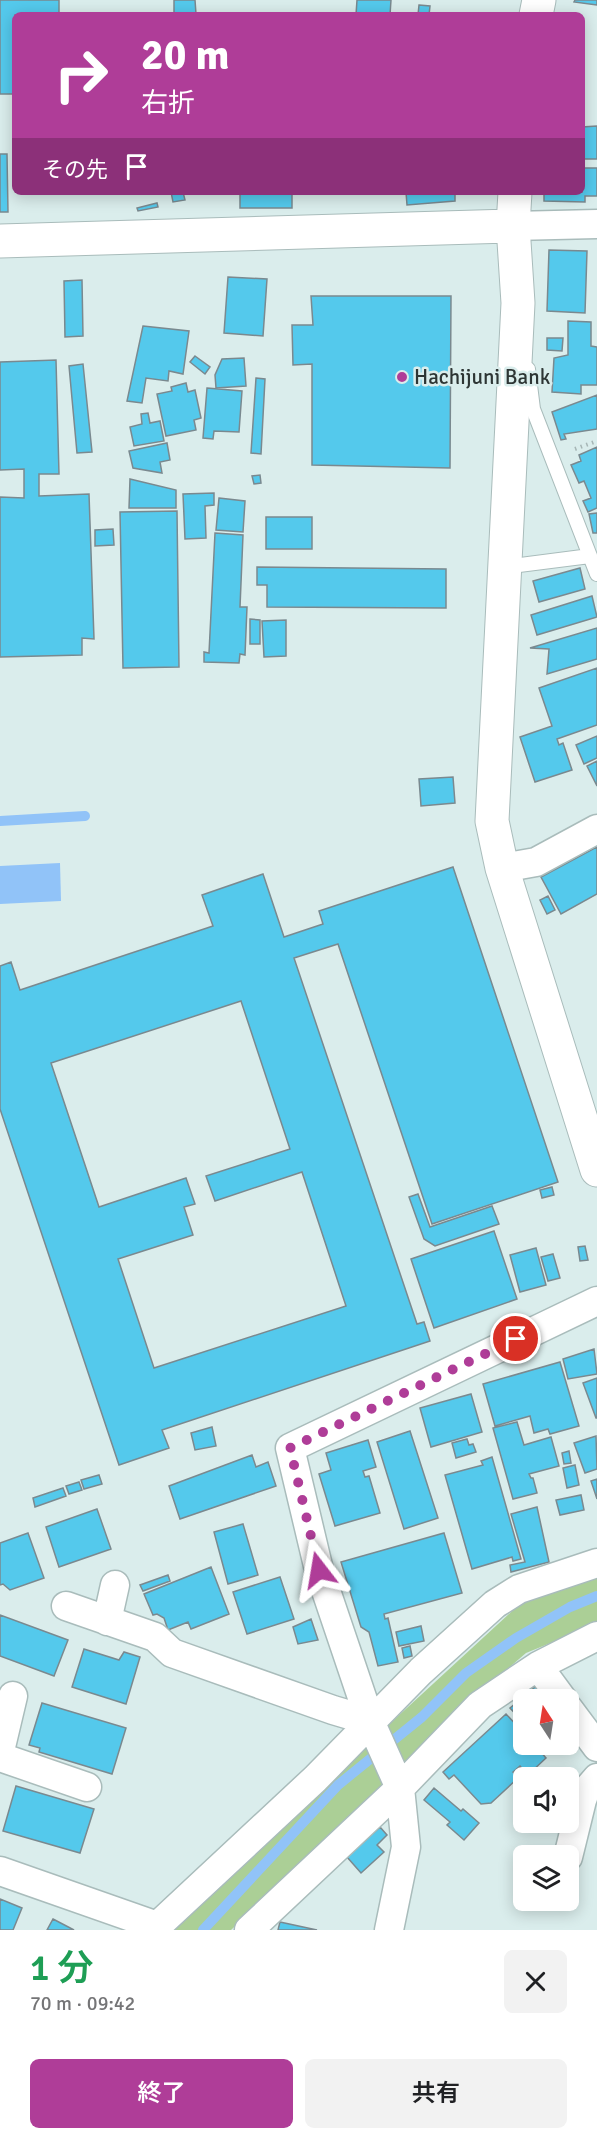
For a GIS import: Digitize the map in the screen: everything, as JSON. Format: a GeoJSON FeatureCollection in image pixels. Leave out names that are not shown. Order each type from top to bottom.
{"type":"FeatureCollection","features":[{"type":"Feature","properties":{"kind":"street"},"geometry":{"type":"LineString","coordinates":[[515,195],[513,226],[518,303],[492,821],[502,868],[597,1170]]}},
{"type":"Feature","properties":{"kind":"street"},"geometry":{"type":"LineString","coordinates":[[0,241],[597,224]]}},
{"type":"Feature","properties":{"kind":"street"},"geometry":{"type":"LineString","coordinates":[[502,868],[536,862],[597,829]]}},
{"type":"Feature","properties":{"kind":"street"},"geometry":{"type":"LineString","coordinates":[[389,1930],[406,1847],[397,1782],[372,1724],[319,1570],[290,1448],[597,1300]]}},
{"type":"Feature","properties":{"kind":"street"},"geometry":{"type":"LineString","coordinates":[[0,1871],[155,1928],[372,1724],[420,1671],[495,1604],[519,1589],[597,1563]]}},
{"type":"Feature","properties":{"kind":"street"},"geometry":{"type":"LineString","coordinates":[[107,1621],[115,1585]]}},
{"type":"Feature","properties":{"kind":"street"},"geometry":{"type":"LineString","coordinates":[[66,1606],[155,1637],[172,1653],[372,1724]]}},
{"type":"Feature","properties":{"kind":"street"},"geometry":{"type":"LineString","coordinates":[[249,1930],[397,1782],[480,1705],[538,1666],[597,1636]]}},
{"type":"Feature","properties":{"kind":"street"},"geometry":{"type":"LineString","coordinates":[[538,1666],[554,1689]]}},
{"type":"Feature","properties":{"kind":"street"},"geometry":{"type":"LineString","coordinates":[[0,1751],[13,1696]]}},
{"type":"Feature","properties":{"kind":"street"},"geometry":{"type":"LineString","coordinates":[[579,1723],[597,1747]]}},
{"type":"Feature","properties":{"kind":"street"},"geometry":{"type":"LineString","coordinates":[[0,1757],[87,1787]]}},
{"type":"Feature","properties":{"kind":"street"},"geometry":{"type":"LineString","coordinates":[[571,1845],[585,1792],[597,1778]]}},
{"type":"Feature","properties":{"kind":"lane"},"geometry":{"type":"LineString","coordinates":[[518,303],[534,409],[597,574]]}},
{"type":"Feature","properties":{"kind":"lane"},"geometry":{"type":"LineString","coordinates":[[504,567],[590,556]]}},
{"type":"Feature","properties":{"kind":"green space"},"geometry":{"type":"Polygon","coordinates":[[[597,1577],[597,1624],[526,1653],[463,1707],[231,1930],[173,1930],[320,1788],[521,1603],[597,1577]]]}},
{"type":"Feature","properties":{"kind":"water"},"geometry":{"type":"Polygon","coordinates":[[[60,863],[61,901],[0,904],[0,866],[60,863]]]}},
{"type":"Feature","properties":{"kind":"building"},"geometry":{"type":"Polygon","coordinates":[[[0,0],[59,0],[59,12],[12,12],[12,94],[0,94],[0,0]]]}},
{"type":"Feature","properties":{"kind":"building"},"geometry":{"type":"Polygon","coordinates":[[[174,0],[195,0],[196,12],[174,12],[174,0]]]}},
{"type":"Feature","properties":{"kind":"building"},"geometry":{"type":"Polygon","coordinates":[[[357,0],[391,0],[390,12],[356,12],[357,0]]]}},
{"type":"Feature","properties":{"kind":"building"},"geometry":{"type":"Polygon","coordinates":[[[575,0],[597,0],[597,5],[574,2],[575,0]]]}},
{"type":"Feature","properties":{"kind":"building"},"geometry":{"type":"Polygon","coordinates":[[[419,5],[430,6],[429,12],[418,12],[419,5]]]}},
{"type":"Feature","properties":{"kind":"building"},"geometry":{"type":"Polygon","coordinates":[[[597,126],[597,159],[585,159],[585,127],[597,126]]]}},
{"type":"Feature","properties":{"kind":"building"},"geometry":{"type":"Polygon","coordinates":[[[0,154],[7,154],[8,212],[0,212],[0,154]]]}},
{"type":"Feature","properties":{"kind":"building"},"geometry":{"type":"Polygon","coordinates":[[[585,168],[597,168],[597,196],[585,196],[585,202],[544,201],[544,195],[585,195],[585,168]]]}},
{"type":"Feature","properties":{"kind":"building"},"geometry":{"type":"Polygon","coordinates":[[[172,195],[184,195],[185,200],[173,202],[172,195]]]}},
{"type":"Feature","properties":{"kind":"building"},"geometry":{"type":"Polygon","coordinates":[[[240,195],[292,195],[292,208],[240,208],[240,195]]]}},
{"type":"Feature","properties":{"kind":"building"},"geometry":{"type":"Polygon","coordinates":[[[406,195],[455,195],[455,201],[407,205],[406,195]]]}},
{"type":"Feature","properties":{"kind":"building"},"geometry":{"type":"Polygon","coordinates":[[[157,203],[158,207],[138,211],[137,208],[157,203]]]}},
{"type":"Feature","properties":{"kind":"building"},"geometry":{"type":"Polygon","coordinates":[[[549,250],[587,251],[585,313],[547,311],[549,250]]]}},
{"type":"Feature","properties":{"kind":"building"},"geometry":{"type":"Polygon","coordinates":[[[228,277],[267,279],[263,336],[224,333],[228,277]]]}},
{"type":"Feature","properties":{"kind":"building"},"geometry":{"type":"Polygon","coordinates":[[[82,280],[83,336],[65,337],[64,281],[82,280]]]}},
{"type":"Feature","properties":{"kind":"building"},"geometry":{"type":"Polygon","coordinates":[[[311,296],[451,296],[450,468],[312,465],[312,364],[293,365],[292,325],[313,325],[311,296]]]}},
{"type":"Feature","properties":{"kind":"building"},"geometry":{"type":"Polygon","coordinates":[[[568,321],[591,322],[591,346],[597,347],[597,385],[581,385],[581,394],[552,392],[554,358],[568,355],[568,321]]]}},
{"type":"Feature","properties":{"kind":"building"},"geometry":{"type":"Polygon","coordinates":[[[143,326],[189,331],[183,374],[169,371],[168,381],[146,378],[142,403],[127,401],[143,326]]]}},
{"type":"Feature","properties":{"kind":"building"},"geometry":{"type":"Polygon","coordinates":[[[547,338],[563,338],[562,351],[547,350],[547,338]]]}},
{"type":"Feature","properties":{"kind":"building"},"geometry":{"type":"Polygon","coordinates":[[[195,356],[210,367],[205,374],[190,362],[195,356]]]}},
{"type":"Feature","properties":{"kind":"building"},"geometry":{"type":"Polygon","coordinates":[[[244,358],[246,386],[216,388],[215,375],[222,359],[244,358]]]}},
{"type":"Feature","properties":{"kind":"building"},"geometry":{"type":"Polygon","coordinates":[[[56,360],[59,474],[39,474],[39,496],[89,494],[94,639],[82,638],[82,655],[0,657],[0,497],[24,498],[24,469],[0,470],[0,362],[56,360]]]}},
{"type":"Feature","properties":{"kind":"building"},"geometry":{"type":"Polygon","coordinates":[[[83,364],[92,452],[77,453],[69,366],[83,364]]]}},
{"type":"Feature","properties":{"kind":"building"},"geometry":{"type":"Polygon","coordinates":[[[256,378],[265,379],[261,454],[251,453],[256,378]]]}},
{"type":"Feature","properties":{"kind":"building"},"geometry":{"type":"Polygon","coordinates":[[[186,383],[188,392],[195,390],[201,418],[194,420],[196,430],[166,436],[157,394],[172,391],[171,387],[186,383]]]}},
{"type":"Feature","properties":{"kind":"building"},"geometry":{"type":"Polygon","coordinates":[[[207,388],[242,391],[239,432],[214,431],[213,439],[203,438],[207,388]]]}},
{"type":"Feature","properties":{"kind":"building"},"geometry":{"type":"Polygon","coordinates":[[[597,395],[597,429],[564,434],[566,439],[561,440],[552,412],[597,395]]]}},
{"type":"Feature","properties":{"kind":"building"},"geometry":{"type":"Polygon","coordinates":[[[148,413],[150,423],[160,421],[164,441],[134,446],[130,427],[142,424],[141,414],[148,413]]]}},
{"type":"Feature","properties":{"kind":"building"},"geometry":{"type":"Polygon","coordinates":[[[167,443],[170,460],[160,462],[162,473],[133,468],[129,451],[167,443]]]}},
{"type":"Feature","properties":{"kind":"building"},"geometry":{"type":"Polygon","coordinates":[[[597,447],[597,508],[588,512],[583,501],[591,498],[584,481],[579,483],[571,465],[581,461],[579,455],[597,447]]]}},
{"type":"Feature","properties":{"kind":"building"},"geometry":{"type":"Polygon","coordinates":[[[260,475],[261,483],[254,484],[252,476],[260,475]]]}},
{"type":"Feature","properties":{"kind":"building"},"geometry":{"type":"Polygon","coordinates":[[[130,479],[176,490],[176,508],[129,508],[130,479]]]}},
{"type":"Feature","properties":{"kind":"building"},"geometry":{"type":"Polygon","coordinates":[[[214,493],[214,505],[205,506],[206,538],[185,539],[183,494],[214,493]]]}},
{"type":"Feature","properties":{"kind":"building"},"geometry":{"type":"Polygon","coordinates":[[[219,498],[245,501],[243,532],[216,530],[219,498]]]}},
{"type":"Feature","properties":{"kind":"building"},"geometry":{"type":"Polygon","coordinates":[[[177,511],[179,667],[123,668],[120,512],[177,511]]]}},
{"type":"Feature","properties":{"kind":"building"},"geometry":{"type":"Polygon","coordinates":[[[597,513],[597,533],[593,533],[589,514],[597,513]]]}},
{"type":"Feature","properties":{"kind":"building"},"geometry":{"type":"Polygon","coordinates":[[[266,517],[312,517],[312,549],[266,549],[266,517]]]}},
{"type":"Feature","properties":{"kind":"building"},"geometry":{"type":"Polygon","coordinates":[[[113,529],[114,545],[95,546],[95,530],[113,529]]]}},
{"type":"Feature","properties":{"kind":"building"},"geometry":{"type":"Polygon","coordinates":[[[215,533],[243,535],[240,607],[247,607],[245,655],[240,654],[239,663],[204,662],[204,652],[209,653],[215,533]]]}},
{"type":"Feature","properties":{"kind":"building"},"geometry":{"type":"Polygon","coordinates":[[[257,567],[446,569],[446,608],[267,607],[267,585],[257,585],[257,567]]]}},
{"type":"Feature","properties":{"kind":"building"},"geometry":{"type":"Polygon","coordinates":[[[580,568],[585,589],[539,602],[533,581],[580,568]]]}},
{"type":"Feature","properties":{"kind":"building"},"geometry":{"type":"Polygon","coordinates":[[[592,596],[597,617],[537,635],[531,615],[592,596]]]}},
{"type":"Feature","properties":{"kind":"building"},"geometry":{"type":"Polygon","coordinates":[[[250,619],[260,620],[260,644],[250,644],[250,619]]]}},
{"type":"Feature","properties":{"kind":"building"},"geometry":{"type":"Polygon","coordinates":[[[286,620],[286,656],[264,657],[262,621],[286,620]]]}},
{"type":"Feature","properties":{"kind":"building"},"geometry":{"type":"Polygon","coordinates":[[[597,628],[597,659],[547,674],[549,649],[530,648],[597,628]]]}},
{"type":"Feature","properties":{"kind":"building"},"geometry":{"type":"Polygon","coordinates":[[[597,668],[597,725],[557,739],[559,745],[563,743],[572,770],[535,782],[520,737],[552,726],[539,688],[597,668]]]}},
{"type":"Feature","properties":{"kind":"building"},"geometry":{"type":"Polygon","coordinates":[[[597,736],[597,758],[584,764],[576,745],[597,736]]]}},
{"type":"Feature","properties":{"kind":"building"},"geometry":{"type":"Polygon","coordinates":[[[597,761],[597,786],[587,766],[597,761]]]}},
{"type":"Feature","properties":{"kind":"building"},"geometry":{"type":"Polygon","coordinates":[[[453,777],[455,803],[421,806],[419,779],[453,777]]]}},
{"type":"Feature","properties":{"kind":"building"},"geometry":{"type":"Polygon","coordinates":[[[597,847],[597,894],[561,914],[541,877],[597,847]]]}},
{"type":"Feature","properties":{"kind":"building"},"geometry":{"type":"Polygon","coordinates":[[[453,867],[558,1182],[432,1224],[338,944],[294,958],[417,1324],[424,1322],[430,1341],[162,1430],[169,1448],[119,1465],[0,1109],[0,966],[11,962],[20,990],[213,926],[202,895],[263,874],[284,937],[323,924],[319,911],[453,867]],[[241,1001],[51,1063],[99,1207],[186,1178],[195,1204],[184,1207],[193,1235],[118,1259],[154,1368],[346,1306],[302,1172],[215,1201],[206,1176],[290,1149],[241,1001]]]}},
{"type":"Feature","properties":{"kind":"building"},"geometry":{"type":"Polygon","coordinates":[[[548,896],[555,910],[547,914],[540,900],[548,896]]]}},
{"type":"Feature","properties":{"kind":"building"},"geometry":{"type":"Polygon","coordinates":[[[552,1187],[554,1195],[542,1198],[540,1190],[552,1187]]]}},
{"type":"Feature","properties":{"kind":"building"},"geometry":{"type":"Polygon","coordinates":[[[418,1194],[430,1227],[492,1206],[499,1224],[435,1246],[424,1239],[409,1197],[418,1194]]]}},
{"type":"Feature","properties":{"kind":"building"},"geometry":{"type":"Polygon","coordinates":[[[494,1231],[517,1299],[434,1328],[411,1259],[494,1231]]]}},
{"type":"Feature","properties":{"kind":"building"},"geometry":{"type":"Polygon","coordinates":[[[585,1246],[588,1260],[580,1261],[578,1247],[585,1246]]]}},
{"type":"Feature","properties":{"kind":"building"},"geometry":{"type":"Polygon","coordinates":[[[536,1248],[546,1285],[520,1292],[510,1255],[536,1248]]]}},
{"type":"Feature","properties":{"kind":"building"},"geometry":{"type":"Polygon","coordinates":[[[553,1254],[560,1278],[548,1281],[541,1257],[553,1254]]]}},
{"type":"Feature","properties":{"kind":"building"},"geometry":{"type":"Polygon","coordinates":[[[594,1349],[597,1374],[568,1379],[563,1359],[594,1349]]]}},
{"type":"Feature","properties":{"kind":"building"},"geometry":{"type":"Polygon","coordinates":[[[560,1362],[579,1426],[550,1434],[548,1429],[534,1433],[530,1416],[495,1426],[483,1384],[560,1362]]]}},
{"type":"Feature","properties":{"kind":"building"},"geometry":{"type":"Polygon","coordinates":[[[597,1378],[597,1418],[596,1418],[583,1383],[597,1378]]]}},
{"type":"Feature","properties":{"kind":"building"},"geometry":{"type":"Polygon","coordinates":[[[471,1394],[482,1432],[431,1447],[420,1408],[471,1394]]]}},
{"type":"Feature","properties":{"kind":"building"},"geometry":{"type":"Polygon","coordinates":[[[517,1422],[524,1445],[551,1437],[559,1466],[529,1474],[533,1478],[537,1493],[513,1499],[493,1428],[517,1422]]]}},
{"type":"Feature","properties":{"kind":"building"},"geometry":{"type":"Polygon","coordinates":[[[212,1427],[216,1446],[195,1450],[191,1433],[212,1427]]]}},
{"type":"Feature","properties":{"kind":"building"},"geometry":{"type":"Polygon","coordinates":[[[410,1431],[438,1518],[404,1529],[377,1442],[410,1431]]]}},
{"type":"Feature","properties":{"kind":"building"},"geometry":{"type":"Polygon","coordinates":[[[596,1436],[597,1469],[585,1473],[574,1443],[596,1436]]]}},
{"type":"Feature","properties":{"kind":"building"},"geometry":{"type":"Polygon","coordinates":[[[467,1439],[469,1445],[473,1444],[476,1452],[456,1458],[452,1443],[467,1439]]]}},
{"type":"Feature","properties":{"kind":"building"},"geometry":{"type":"Polygon","coordinates":[[[368,1440],[376,1467],[363,1471],[365,1477],[369,1476],[380,1513],[335,1526],[319,1474],[331,1470],[326,1453],[368,1440]]]}},
{"type":"Feature","properties":{"kind":"building"},"geometry":{"type":"Polygon","coordinates":[[[569,1451],[571,1463],[564,1464],[562,1453],[569,1451]]]}},
{"type":"Feature","properties":{"kind":"building"},"geometry":{"type":"Polygon","coordinates":[[[252,1455],[256,1467],[268,1462],[276,1486],[180,1519],[169,1486],[252,1455]]]}},
{"type":"Feature","properties":{"kind":"building"},"geometry":{"type":"Polygon","coordinates":[[[492,1457],[521,1559],[513,1561],[512,1557],[472,1569],[445,1475],[483,1465],[481,1461],[492,1457]]]}},
{"type":"Feature","properties":{"kind":"building"},"geometry":{"type":"Polygon","coordinates":[[[575,1465],[579,1485],[567,1488],[563,1468],[575,1465]]]}},
{"type":"Feature","properties":{"kind":"building"},"geometry":{"type":"Polygon","coordinates":[[[99,1475],[102,1484],[84,1489],[81,1480],[99,1475]]]}},
{"type":"Feature","properties":{"kind":"building"},"geometry":{"type":"Polygon","coordinates":[[[597,1479],[597,1499],[591,1481],[597,1479]]]}},
{"type":"Feature","properties":{"kind":"building"},"geometry":{"type":"Polygon","coordinates":[[[79,1482],[82,1490],[69,1494],[66,1486],[79,1482]]]}},
{"type":"Feature","properties":{"kind":"building"},"geometry":{"type":"Polygon","coordinates":[[[63,1488],[66,1496],[35,1507],[33,1498],[63,1488]]]}},
{"type":"Feature","properties":{"kind":"building"},"geometry":{"type":"Polygon","coordinates":[[[581,1495],[584,1510],[560,1515],[556,1500],[581,1495]]]}},
{"type":"Feature","properties":{"kind":"building"},"geometry":{"type":"Polygon","coordinates":[[[537,1507],[549,1562],[511,1572],[510,1565],[525,1562],[511,1514],[537,1507]]]}},
{"type":"Feature","properties":{"kind":"building"},"geometry":{"type":"Polygon","coordinates":[[[97,1509],[111,1549],[59,1567],[46,1527],[97,1509]]]}},
{"type":"Feature","properties":{"kind":"building"},"geometry":{"type":"Polygon","coordinates":[[[243,1524],[258,1575],[228,1584],[214,1532],[243,1524]]]}},
{"type":"Feature","properties":{"kind":"building"},"geometry":{"type":"Polygon","coordinates":[[[28,1533],[44,1578],[10,1590],[3,1584],[0,1585],[0,1543],[28,1533]]]}},
{"type":"Feature","properties":{"kind":"building"},"geometry":{"type":"Polygon","coordinates":[[[444,1533],[462,1593],[384,1614],[385,1619],[388,1618],[398,1662],[378,1666],[369,1632],[361,1627],[341,1562],[444,1533]]]}},
{"type":"Feature","properties":{"kind":"building"},"geometry":{"type":"Polygon","coordinates":[[[211,1567],[229,1614],[191,1629],[188,1622],[168,1630],[164,1618],[157,1614],[153,1615],[144,1594],[211,1567]]]}},
{"type":"Feature","properties":{"kind":"building"},"geometry":{"type":"Polygon","coordinates":[[[168,1575],[170,1581],[143,1591],[140,1585],[168,1575]]]}},
{"type":"Feature","properties":{"kind":"building"},"geometry":{"type":"Polygon","coordinates":[[[280,1577],[294,1619],[247,1634],[233,1592],[280,1577]]]}},
{"type":"Feature","properties":{"kind":"building"},"geometry":{"type":"Polygon","coordinates":[[[0,1615],[68,1640],[54,1676],[0,1656],[0,1615]]]}},
{"type":"Feature","properties":{"kind":"building"},"geometry":{"type":"Polygon","coordinates":[[[311,1619],[318,1640],[298,1644],[293,1627],[311,1619]]]}},
{"type":"Feature","properties":{"kind":"building"},"geometry":{"type":"Polygon","coordinates":[[[421,1626],[424,1641],[399,1646],[396,1632],[421,1626]]]}},
{"type":"Feature","properties":{"kind":"building"},"geometry":{"type":"Polygon","coordinates":[[[410,1646],[412,1656],[404,1658],[402,1648],[410,1646]]]}},
{"type":"Feature","properties":{"kind":"building"},"geometry":{"type":"Polygon","coordinates":[[[84,1649],[119,1660],[124,1652],[140,1657],[126,1704],[72,1687],[84,1649]]]}},
{"type":"Feature","properties":{"kind":"building"},"geometry":{"type":"Polygon","coordinates":[[[42,1703],[126,1728],[112,1774],[39,1752],[40,1748],[29,1745],[42,1703]]]}},
{"type":"Feature","properties":{"kind":"building"},"geometry":{"type":"Polygon","coordinates":[[[506,1714],[513,1721],[513,1755],[543,1755],[546,1758],[536,1767],[513,1767],[513,1783],[491,1803],[481,1804],[454,1775],[449,1779],[443,1772],[506,1714]]]}},
{"type":"Feature","properties":{"kind":"building"},"geometry":{"type":"Polygon","coordinates":[[[16,1786],[94,1809],[80,1853],[3,1831],[16,1786]]]}},
{"type":"Feature","properties":{"kind":"building"},"geometry":{"type":"Polygon","coordinates":[[[434,1788],[479,1823],[464,1840],[447,1825],[450,1822],[424,1800],[434,1788]]]}},
{"type":"Feature","properties":{"kind":"building"},"geometry":{"type":"Polygon","coordinates":[[[380,1827],[387,1835],[377,1845],[384,1852],[361,1873],[347,1857],[380,1827]]]}},
{"type":"Feature","properties":{"kind":"building"},"geometry":{"type":"Polygon","coordinates":[[[0,1899],[22,1908],[13,1930],[0,1930],[0,1899]]]}},
{"type":"Feature","properties":{"kind":"building"},"geometry":{"type":"Polygon","coordinates":[[[53,1919],[74,1930],[47,1930],[53,1919]]]}},
{"type":"Feature","properties":{"kind":"building"},"geometry":{"type":"Polygon","coordinates":[[[280,1922],[317,1930],[278,1930],[280,1922]]]}},
{"type":"Feature","properties":{"kind":"waterway"},"geometry":{"type":"LineString","coordinates":[[0,821],[85,816]]}},
{"type":"Feature","properties":{"kind":"waterway"},"geometry":{"type":"LineString","coordinates":[[203,1930],[338,1785],[422,1717],[466,1673],[516,1638],[570,1607],[597,1596]]}},
{"type":"Feature","properties":{"kind":"place","name":"Hachijuni Bank"},"geometry":{"type":"Point","coordinates":[402,377]}},
{"type":"Feature","properties":{"kind":"route"},"geometry":{"type":"LineString","coordinates":[[319,1570],[290,1448],[516,1339]]}}]}
